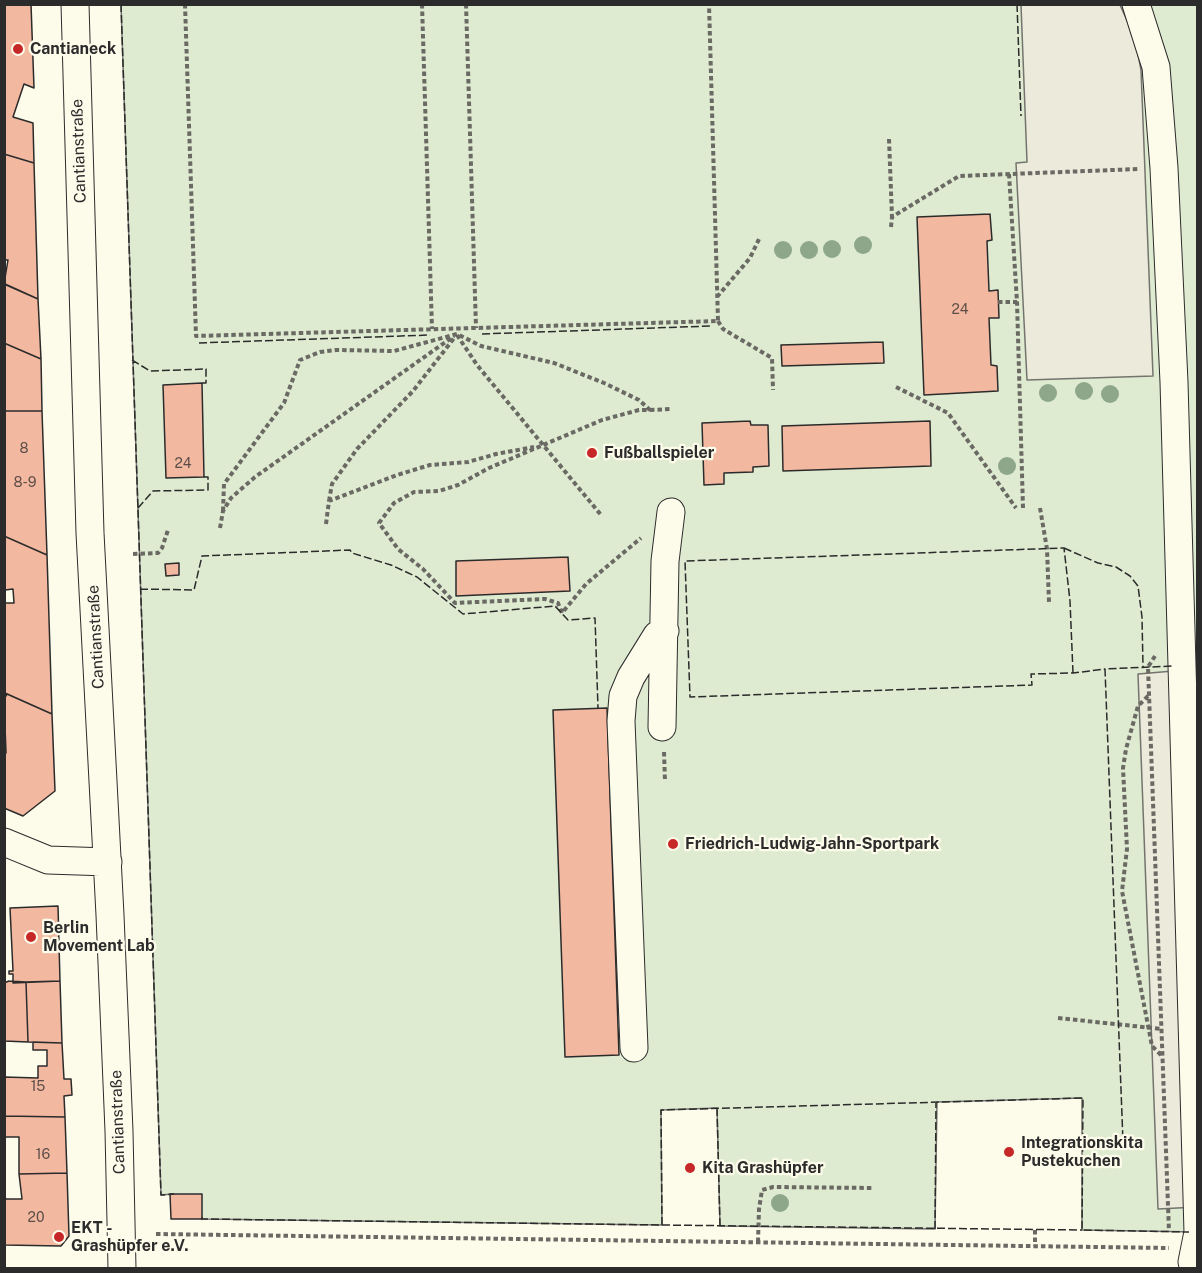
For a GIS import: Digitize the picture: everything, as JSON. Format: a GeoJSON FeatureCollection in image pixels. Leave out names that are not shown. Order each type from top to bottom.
{"type":"FeatureCollection","features":[{"type":"Feature","properties":{"kind":"street","name":"Cantianstraße"},"geometry":{"type":"LineString","coordinates":[[75,4],[90,533],[108,862],[122,1269]]}},
{"type":"Feature","properties":{"kind":"street"},"geometry":{"type":"LineString","coordinates":[[1137,4],[1156,67],[1164,168],[1175,416],[1197,1232],[1188,1260]]}},
{"type":"Feature","properties":{"kind":"street"},"geometry":{"type":"LineString","coordinates":[[662,727],[665,561],[671,512]]}},
{"type":"Feature","properties":{"kind":"street"},"geometry":{"type":"LineString","coordinates":[[634,1048],[621,712],[623,696],[631,677],[657,635],[665,631]]}},
{"type":"Feature","properties":{"kind":"street"},"geometry":{"type":"LineString","coordinates":[[4,842],[48,860],[108,862]]}},
{"type":"Feature","properties":{"kind":"path"},"geometry":{"type":"LineString","coordinates":[[186,4],[196,336],[432,329],[457,331],[481,346],[554,363],[604,383],[639,400],[650,410]]}},
{"type":"Feature","properties":{"kind":"path"},"geometry":{"type":"LineString","coordinates":[[422,4],[432,329]]}},
{"type":"Feature","properties":{"kind":"path"},"geometry":{"type":"LineString","coordinates":[[466,4],[476,328]]}},
{"type":"Feature","properties":{"kind":"path"},"geometry":{"type":"LineString","coordinates":[[709,4],[718,321],[723,328],[772,358],[773,390]]}},
{"type":"Feature","properties":{"kind":"path"},"geometry":{"type":"LineString","coordinates":[[890,139],[891,227]]}},
{"type":"Feature","properties":{"kind":"path"},"geometry":{"type":"LineString","coordinates":[[892,217],[959,176],[1164,168]]}},
{"type":"Feature","properties":{"kind":"path"},"geometry":{"type":"LineString","coordinates":[[1009,174],[1017,302],[1023,508]]}},
{"type":"Feature","properties":{"kind":"path"},"geometry":{"type":"LineString","coordinates":[[717,297],[750,258],[760,237]]}},
{"type":"Feature","properties":{"kind":"path"},"geometry":{"type":"LineString","coordinates":[[998,302],[1017,302]]}},
{"type":"Feature","properties":{"kind":"path"},"geometry":{"type":"LineString","coordinates":[[220,528],[224,484],[284,403],[300,360],[320,352],[336,350],[394,351],[457,331],[476,328],[718,321]]}},
{"type":"Feature","properties":{"kind":"path"},"geometry":{"type":"LineString","coordinates":[[457,331],[477,365],[601,515]]}},
{"type":"Feature","properties":{"kind":"path"},"geometry":{"type":"LineString","coordinates":[[326,524],[332,484],[357,449],[413,391],[457,331]]}},
{"type":"Feature","properties":{"kind":"path"},"geometry":{"type":"LineString","coordinates":[[223,511],[231,498],[255,477],[457,331]]}},
{"type":"Feature","properties":{"kind":"path"},"geometry":{"type":"LineString","coordinates":[[896,387],[948,413],[1016,508]]}},
{"type":"Feature","properties":{"kind":"path"},"geometry":{"type":"LineString","coordinates":[[671,512],[586,584],[562,613],[558,603],[545,599],[455,603],[423,569],[398,549],[380,524],[394,503],[414,492],[439,491],[458,485],[489,468],[602,420],[639,410],[672,409]]}},
{"type":"Feature","properties":{"kind":"path"},"geometry":{"type":"LineString","coordinates":[[329,501],[430,465],[468,462],[543,445]]}},
{"type":"Feature","properties":{"kind":"path"},"geometry":{"type":"LineString","coordinates":[[1040,508],[1047,549],[1049,602]]}},
{"type":"Feature","properties":{"kind":"path"},"geometry":{"type":"LineString","coordinates":[[133,554],[158,553],[168,530]]}},
{"type":"Feature","properties":{"kind":"path"},"geometry":{"type":"LineString","coordinates":[[1148,667],[1169,1232]]}},
{"type":"Feature","properties":{"kind":"path"},"geometry":{"type":"LineString","coordinates":[[1149,695],[1138,706],[1123,768],[1127,849],[1122,891],[1152,1046],[1163,1057]]}},
{"type":"Feature","properties":{"kind":"path"},"geometry":{"type":"LineString","coordinates":[[1058,1018],[1162,1029]]}},
{"type":"Feature","properties":{"kind":"path"},"geometry":{"type":"LineString","coordinates":[[758,1242],[762,1190],[773,1187],[872,1188]]}},
{"type":"Feature","properties":{"kind":"path"},"geometry":{"type":"LineString","coordinates":[[1035,1230],[1035,1246]]}},
{"type":"Feature","properties":{"kind":"path"},"geometry":{"type":"LineString","coordinates":[[156,1234],[1035,1246],[1188,1260]]}},
{"type":"Feature","properties":{"kind":"green space","name":"Friedrich-Ludwig-Jahn-Sportpark"},"geometry":{"type":"Polygon","coordinates":[[[121,5],[1197,5],[1197,1232],[1082,1230],[1082,1098],[937,1102],[935,1229],[720,1226],[717,1108],[661,1110],[662,1225],[202,1219],[172,1194],[161,1195],[121,5]]]}},
{"type":"Feature","properties":{"kind":"shaded area"},"geometry":{"type":"Polygon","coordinates":[[[1021,5],[1120,5],[1135,38],[1141,70],[1153,376],[1027,380],[1016,163],[1027,162],[1021,5]]]}},
{"type":"Feature","properties":{"kind":"shaded area"},"geometry":{"type":"Polygon","coordinates":[[[1197,669],[1197,1207],[1158,1209],[1138,674],[1197,669]]]}},
{"type":"Feature","properties":{"kind":"building","name":"Cantianeck"},"geometry":{"type":"Polygon","coordinates":[[[4,4],[31,4],[34,88],[24,84],[13,117],[33,123],[34,163],[4,154],[4,4]]]}},
{"type":"Feature","properties":{"kind":"building"},"geometry":{"type":"Polygon","coordinates":[[[4,154],[34,163],[38,299],[4,284],[8,260],[4,260],[4,154]]]}},
{"type":"Feature","properties":{"kind":"building"},"geometry":{"type":"Polygon","coordinates":[[[990,214],[992,240],[987,241],[989,291],[998,290],[999,318],[989,318],[991,365],[997,366],[998,391],[924,395],[917,217],[990,214]]]}},
{"type":"Feature","properties":{"kind":"building"},"geometry":{"type":"Polygon","coordinates":[[[5,284],[38,299],[41,359],[4,343],[5,284]]]}},
{"type":"Feature","properties":{"kind":"building"},"geometry":{"type":"Polygon","coordinates":[[[883,342],[884,363],[782,366],[781,345],[883,342]]]}},
{"type":"Feature","properties":{"kind":"building"},"geometry":{"type":"Polygon","coordinates":[[[4,343],[41,359],[42,411],[4,411],[4,343]]]}},
{"type":"Feature","properties":{"kind":"building"},"geometry":{"type":"Polygon","coordinates":[[[202,383],[204,477],[166,478],[163,385],[202,383]]]}},
{"type":"Feature","properties":{"kind":"building"},"geometry":{"type":"Polygon","coordinates":[[[4,411],[42,411],[47,555],[4,536],[4,411]]]}},
{"type":"Feature","properties":{"kind":"building"},"geometry":{"type":"Polygon","coordinates":[[[750,421],[751,425],[768,425],[769,466],[753,467],[753,472],[724,473],[724,484],[704,485],[702,423],[750,421]]]}},
{"type":"Feature","properties":{"kind":"building"},"geometry":{"type":"Polygon","coordinates":[[[930,421],[931,466],[783,471],[782,426],[930,421]]]}},
{"type":"Feature","properties":{"kind":"building"},"geometry":{"type":"Polygon","coordinates":[[[4,536],[47,555],[52,714],[5,693],[4,603],[14,603],[13,589],[5,590],[4,536]]]}},
{"type":"Feature","properties":{"kind":"building"},"geometry":{"type":"Polygon","coordinates":[[[568,557],[570,591],[456,596],[456,561],[568,557]]]}},
{"type":"Feature","properties":{"kind":"building"},"geometry":{"type":"Polygon","coordinates":[[[179,563],[179,575],[166,576],[165,564],[179,563]]]}},
{"type":"Feature","properties":{"kind":"building"},"geometry":{"type":"Polygon","coordinates":[[[7,694],[52,714],[55,791],[23,816],[4,808],[4,753],[6,753],[4,699],[7,694]]]}},
{"type":"Feature","properties":{"kind":"building"},"geometry":{"type":"Polygon","coordinates":[[[607,708],[619,1055],[565,1057],[553,710],[607,708]]]}},
{"type":"Feature","properties":{"kind":"building"},"geometry":{"type":"Polygon","coordinates":[[[58,906],[60,981],[13,983],[13,974],[9,974],[9,971],[13,971],[10,908],[58,906]]]}},
{"type":"Feature","properties":{"kind":"building"},"geometry":{"type":"Polygon","coordinates":[[[60,981],[62,1043],[28,1042],[26,982],[60,981]]]}},
{"type":"Feature","properties":{"kind":"building"},"geometry":{"type":"Polygon","coordinates":[[[26,982],[28,1042],[4,1041],[4,983],[26,982]]]}},
{"type":"Feature","properties":{"kind":"building"},"geometry":{"type":"Polygon","coordinates":[[[33,1042],[62,1043],[64,1079],[71,1079],[72,1095],[64,1096],[65,1117],[4,1116],[4,1077],[38,1078],[38,1066],[47,1066],[47,1050],[33,1050],[33,1042]]]}},
{"type":"Feature","properties":{"kind":"building"},"geometry":{"type":"Polygon","coordinates":[[[4,1116],[65,1117],[67,1173],[19,1174],[19,1137],[4,1137],[4,1116]]]}},
{"type":"Feature","properties":{"kind":"building"},"geometry":{"type":"Polygon","coordinates":[[[67,1173],[69,1236],[61,1246],[4,1245],[4,1196],[6,1199],[22,1199],[19,1174],[67,1173]]]}},
{"type":"Feature","properties":{"kind":"building"},"geometry":{"type":"Polygon","coordinates":[[[170,1194],[202,1194],[202,1219],[171,1219],[170,1194]]]}},
{"type":"Feature","properties":{"kind":"fence"},"geometry":{"type":"LineString","coordinates":[[121,4],[161,1195],[174,1194]]}},
{"type":"Feature","properties":{"kind":"fence"},"geometry":{"type":"LineString","coordinates":[[1017,4],[1021,116]]}},
{"type":"Feature","properties":{"kind":"fence"},"geometry":{"type":"LineString","coordinates":[[482,334],[711,326]]}},
{"type":"Feature","properties":{"kind":"fence"},"geometry":{"type":"LineString","coordinates":[[199,343],[430,335]]}},
{"type":"Feature","properties":{"kind":"fence"},"geometry":{"type":"LineString","coordinates":[[132,360],[150,371],[206,369],[206,383],[202,383]]}},
{"type":"Feature","properties":{"kind":"fence"},"geometry":{"type":"LineString","coordinates":[[138,508],[153,491],[208,490],[208,477],[204,477]]}},
{"type":"Feature","properties":{"kind":"fence"},"geometry":{"type":"LineString","coordinates":[[1064,548],[1098,563],[1116,567],[1130,576],[1138,586],[1142,617],[1143,667]]}},
{"type":"Feature","properties":{"kind":"fence"},"geometry":{"type":"LineString","coordinates":[[1073,673],[1070,601],[1064,548],[685,561],[690,697],[1032,685],[1031,674],[1073,673],[1105,669]]}},
{"type":"Feature","properties":{"kind":"fence"},"geometry":{"type":"LineString","coordinates":[[140,589],[194,590],[202,556],[350,550],[352,553],[391,565],[417,577],[463,614],[555,606],[568,620],[595,618],[598,708]]}},
{"type":"Feature","properties":{"kind":"fence"},"geometry":{"type":"LineString","coordinates":[[1083,1145],[1123,1142],[1105,669],[1173,666]]}},
{"type":"Feature","properties":{"kind":"fence"},"geometry":{"type":"LineString","coordinates":[[202,1217],[202,1219],[662,1225],[661,1110],[1083,1098],[1082,1230],[1189,1232]]}},
{"type":"Feature","properties":{"kind":"fence"},"geometry":{"type":"LineString","coordinates":[[935,1229],[936,1102]]}},
{"type":"Feature","properties":{"kind":"fence"},"geometry":{"type":"LineString","coordinates":[[717,1108],[720,1226]]}},
{"type":"Feature","properties":{"kind":"fence"},"geometry":{"type":"LineString","coordinates":[[662,1225],[1082,1230]]}},
{"type":"Feature","properties":{"kind":"place","name":"Cantianeck"},"geometry":{"type":"Point","coordinates":[18,49]}},
{"type":"Feature","properties":{"kind":"place","name":"Fußballspieler"},"geometry":{"type":"Point","coordinates":[592,453]}},
{"type":"Feature","properties":{"kind":"place","name":"Friedrich-Ludwig-Jahn-Sportpark"},"geometry":{"type":"Point","coordinates":[673,844]}},
{"type":"Feature","properties":{"kind":"place","name":"Berlin Movement Lab"},"geometry":{"type":"Point","coordinates":[31,937]}},
{"type":"Feature","properties":{"kind":"place","name":"Integrationskita Pustekuchen"},"geometry":{"type":"Point","coordinates":[1009,1152]}},
{"type":"Feature","properties":{"kind":"place","name":"Kita Grashüpfer"},"geometry":{"type":"Point","coordinates":[690,1168]}},
{"type":"Feature","properties":{"kind":"place","name":"EKT - Grashüpfer e.V."},"geometry":{"type":"Point","coordinates":[59,1237]}}]}
